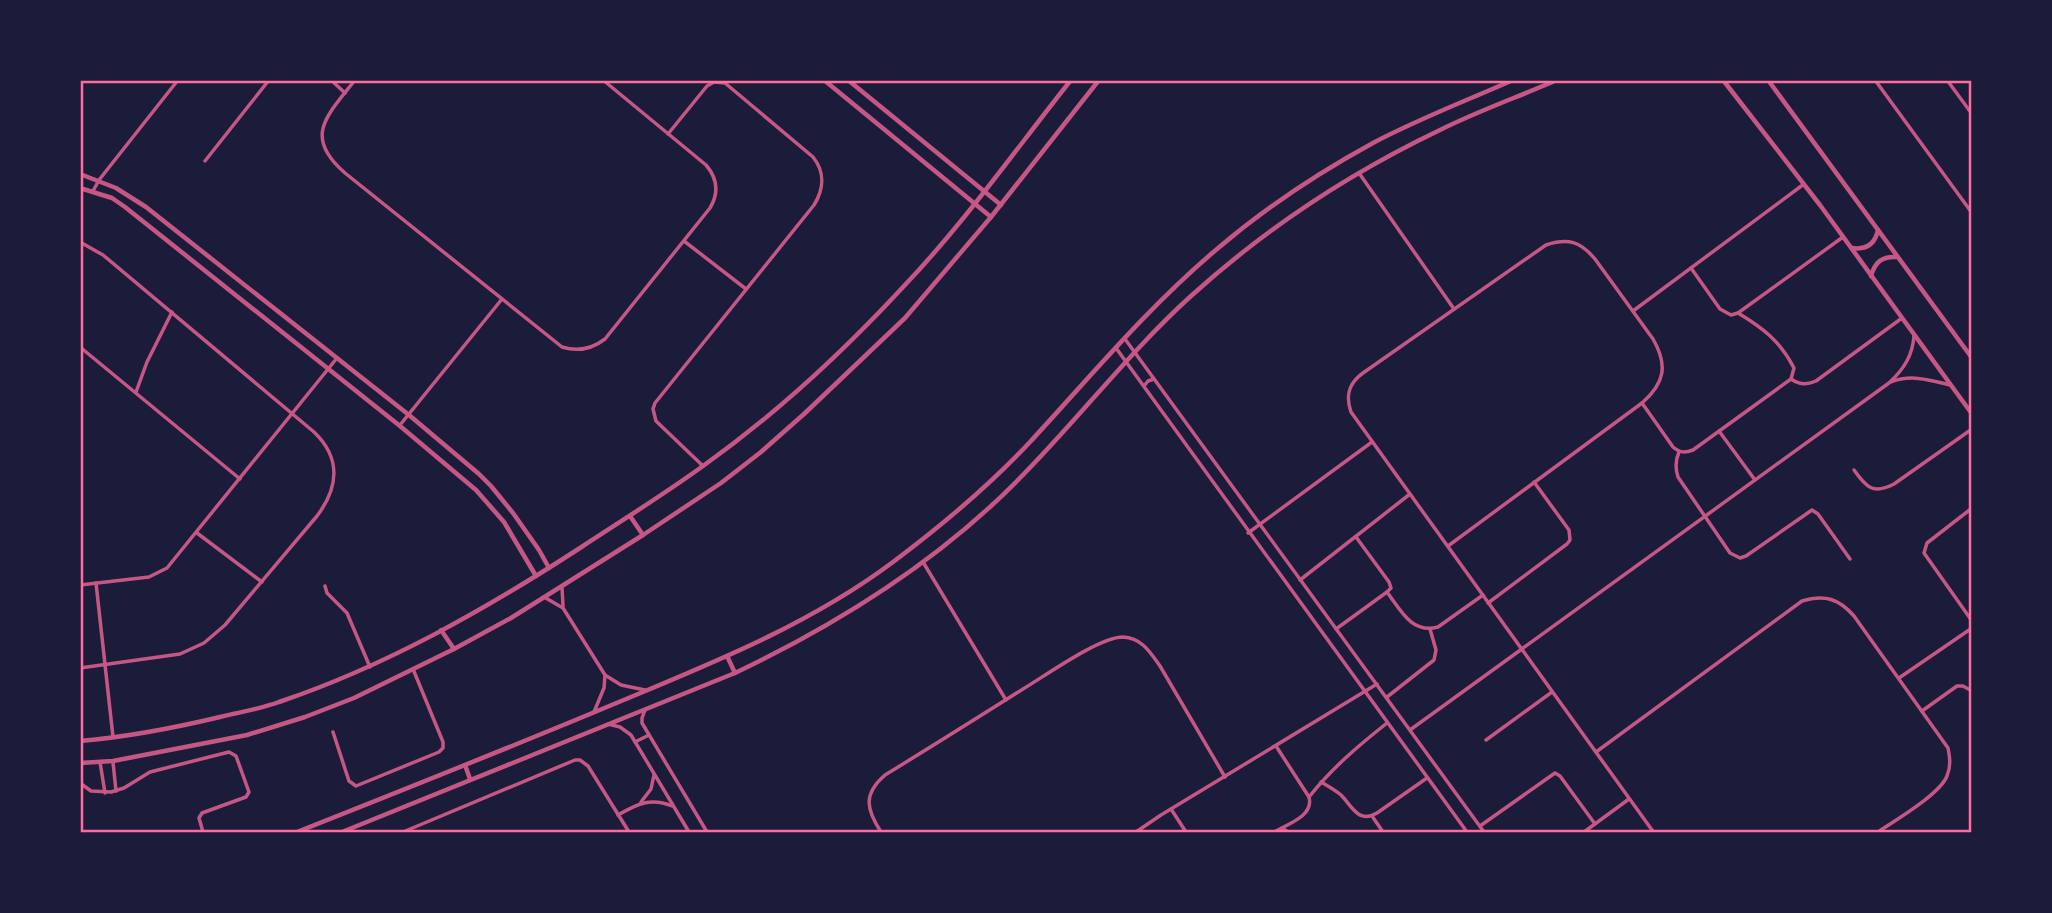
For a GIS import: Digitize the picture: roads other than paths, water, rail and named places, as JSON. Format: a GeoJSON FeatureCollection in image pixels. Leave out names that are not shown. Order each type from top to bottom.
{"type":"FeatureCollection","features":[{"type":"Feature","properties":{"kind":"street"},"geometry":{"type":"LineString","coordinates":[[93,191],[178,80]]}},
{"type":"Feature","properties":{"kind":"street"},"geometry":{"type":"LineString","coordinates":[[205,161],[269,80]]}},
{"type":"Feature","properties":{"kind":"street"},"geometry":{"type":"LineString","coordinates":[[331,80],[345,93]]}},
{"type":"Feature","properties":{"kind":"street"},"geometry":{"type":"LineString","coordinates":[[355,80],[324,124],[323,143],[329,159],[562,347],[573,349],[590,348],[605,339],[710,208],[716,194],[715,178],[706,165],[603,80]]}},
{"type":"Feature","properties":{"kind":"street"},"geometry":{"type":"LineString","coordinates":[[824,80],[991,217]]}},
{"type":"Feature","properties":{"kind":"street"},"geometry":{"type":"LineString","coordinates":[[848,80],[1000,205]]}},
{"type":"Feature","properties":{"kind":"street"},"geometry":{"type":"LineString","coordinates":[[80,741],[197,723],[277,703],[370,667],[536,576],[630,516],[703,466],[774,410],[850,342],[929,260],[1071,80]]}},
{"type":"Feature","properties":{"kind":"street"},"geometry":{"type":"LineString","coordinates":[[80,763],[113,761],[217,741],[276,727],[354,698],[454,649],[562,587],[643,535],[731,476],[761,452],[845,377],[905,318],[991,217],[1099,80]]}},
{"type":"Feature","properties":{"kind":"street"},"geometry":{"type":"LineString","coordinates":[[297,832],[727,656],[783,630],[836,599],[888,565],[984,488],[1169,292],[1216,249],[1266,209],[1376,142],[1513,80]]}},
{"type":"Feature","properties":{"kind":"street"},"geometry":{"type":"LineString","coordinates":[[342,832],[735,673],[832,623],[923,562],[981,514],[1017,481],[1126,362],[1191,296],[1242,254],[1313,201],[1359,173],[1442,129],[1557,80]]}},
{"type":"Feature","properties":{"kind":"street"},"geometry":{"type":"LineString","coordinates":[[1723,80],[1804,184],[1972,414]]}},
{"type":"Feature","properties":{"kind":"street"},"geometry":{"type":"LineString","coordinates":[[1768,80],[1972,358]]}},
{"type":"Feature","properties":{"kind":"street"},"geometry":{"type":"LineString","coordinates":[[1875,80],[1972,213]]}},
{"type":"Feature","properties":{"kind":"street"},"geometry":{"type":"LineString","coordinates":[[1947,80],[1972,114]]}},
{"type":"Feature","properties":{"kind":"street"},"geometry":{"type":"LineString","coordinates":[[668,134],[707,86],[722,82],[740,94],[805,150],[818,163],[822,181],[817,200],[660,396],[653,409],[656,421],[703,466]]}},
{"type":"Feature","properties":{"kind":"street"},"geometry":{"type":"LineString","coordinates":[[1359,173],[1455,309]]}},
{"type":"Feature","properties":{"kind":"street"},"geometry":{"type":"LineString","coordinates":[[80,174],[117,188],[146,206],[409,415],[491,486],[520,522],[549,568]]}},
{"type":"Feature","properties":{"kind":"street"},"geometry":{"type":"LineString","coordinates":[[1633,311],[1804,184]]}},
{"type":"Feature","properties":{"kind":"street"},"geometry":{"type":"LineString","coordinates":[[80,188],[112,198],[125,207],[400,426],[476,490],[510,532],[536,576]]}},
{"type":"Feature","properties":{"kind":"street"},"geometry":{"type":"LineString","coordinates":[[1851,248],[1870,246],[1876,239],[1878,229]]}},
{"type":"Feature","properties":{"kind":"street"},"geometry":{"type":"LineString","coordinates":[[1738,313],[1843,237]]}},
{"type":"Feature","properties":{"kind":"street"},"geometry":{"type":"LineString","coordinates":[[684,241],[746,289]]}},
{"type":"Feature","properties":{"kind":"street"},"geometry":{"type":"LineString","coordinates":[[1448,547],[1642,403],[1653,393],[1660,380],[1663,365],[1653,339],[1586,248],[1573,242],[1559,241],[1546,245],[1363,373],[1350,386],[1348,403],[1350,412],[1654,832]]}},
{"type":"Feature","properties":{"kind":"street"},"geometry":{"type":"LineString","coordinates":[[80,242],[103,255],[319,437],[332,461],[334,482],[323,508],[225,625],[198,647],[180,654],[80,668]]}},
{"type":"Feature","properties":{"kind":"street"},"geometry":{"type":"LineString","coordinates":[[1871,276],[1873,267],[1880,260],[1898,257]]}},
{"type":"Feature","properties":{"kind":"street"},"geometry":{"type":"LineString","coordinates":[[1642,403],[1673,447],[1686,453],[1791,379],[1794,368],[1774,338],[1738,313],[1725,313],[1720,310],[1691,268]]}},
{"type":"Feature","properties":{"kind":"street"},"geometry":{"type":"LineString","coordinates":[[400,426],[502,299]]}},
{"type":"Feature","properties":{"kind":"street"},"geometry":{"type":"LineString","coordinates":[[136,393],[147,362],[172,312]]}},
{"type":"Feature","properties":{"kind":"street"},"geometry":{"type":"LineString","coordinates":[[1791,379],[1798,384],[1816,381],[1902,318]]}},
{"type":"Feature","properties":{"kind":"street"},"geometry":{"type":"LineString","coordinates":[[1410,730],[1889,383],[1908,361],[1914,335]]}},
{"type":"Feature","properties":{"kind":"street"},"geometry":{"type":"LineString","coordinates":[[1125,339],[1484,832]]}},
{"type":"Feature","properties":{"kind":"street"},"geometry":{"type":"LineString","coordinates":[[80,347],[240,479]]}},
{"type":"Feature","properties":{"kind":"street"},"geometry":{"type":"LineString","coordinates":[[1116,348],[1467,832]]}},
{"type":"Feature","properties":{"kind":"street"},"geometry":{"type":"LineString","coordinates":[[80,585],[156,575],[172,563],[337,358]]}},
{"type":"Feature","properties":{"kind":"street"},"geometry":{"type":"LineString","coordinates":[[1889,383],[1900,378],[1913,377],[1950,384]]}},
{"type":"Feature","properties":{"kind":"street"},"geometry":{"type":"LineString","coordinates":[[1144,386],[1147,381],[1154,379]]}},
{"type":"Feature","properties":{"kind":"street"},"geometry":{"type":"LineString","coordinates":[[1854,470],[1864,485],[1885,489],[1972,429]]}},
{"type":"Feature","properties":{"kind":"street"},"geometry":{"type":"LineString","coordinates":[[1719,431],[1755,480]]}},
{"type":"Feature","properties":{"kind":"street"},"geometry":{"type":"LineString","coordinates":[[1248,533],[1372,442]]}},
{"type":"Feature","properties":{"kind":"street"},"geometry":{"type":"LineString","coordinates":[[1679,452],[1676,460],[1678,477],[1730,553],[1741,558],[1746,556],[1809,512],[1816,511],[1850,559]]}},
{"type":"Feature","properties":{"kind":"street"},"geometry":{"type":"LineString","coordinates":[[1488,603],[1570,540],[1569,530],[1534,482]]}},
{"type":"Feature","properties":{"kind":"street"},"geometry":{"type":"LineString","coordinates":[[1300,580],[1410,494]]}},
{"type":"Feature","properties":{"kind":"street"},"geometry":{"type":"LineString","coordinates":[[1972,508],[1927,543],[1924,553],[1972,621]]}},
{"type":"Feature","properties":{"kind":"street"},"geometry":{"type":"LineString","coordinates":[[630,516],[643,535]]}},
{"type":"Feature","properties":{"kind":"street"},"geometry":{"type":"LineString","coordinates":[[197,533],[262,582]]}},
{"type":"Feature","properties":{"kind":"street"},"geometry":{"type":"LineString","coordinates":[[1336,629],[1391,588],[1390,582],[1356,536]]}},
{"type":"Feature","properties":{"kind":"street"},"geometry":{"type":"LineString","coordinates":[[923,562],[1006,700]]}},
{"type":"Feature","properties":{"kind":"street"},"geometry":{"type":"LineString","coordinates":[[96,583],[114,736],[111,738]]}},
{"type":"Feature","properties":{"kind":"street"},"geometry":{"type":"LineString","coordinates":[[325,586],[327,593],[343,606],[370,667]]}},
{"type":"Feature","properties":{"kind":"street"},"geometry":{"type":"LineString","coordinates":[[562,587],[563,608]]}},
{"type":"Feature","properties":{"kind":"street"},"geometry":{"type":"LineString","coordinates":[[1387,592],[1414,625],[1430,629],[1438,627],[1483,595]]}},
{"type":"Feature","properties":{"kind":"street"},"geometry":{"type":"LineString","coordinates":[[544,597],[563,608],[605,675],[621,685],[647,690]]}},
{"type":"Feature","properties":{"kind":"street"},"geometry":{"type":"LineString","coordinates":[[1596,752],[1802,601],[1816,597],[1831,598],[1844,605],[1948,748],[1950,763],[1947,778],[1937,790],[1878,832]]}},
{"type":"Feature","properties":{"kind":"street"},"geometry":{"type":"LineString","coordinates":[[1899,678],[1972,628]]}},
{"type":"Feature","properties":{"kind":"street"},"geometry":{"type":"LineString","coordinates":[[1386,697],[1434,660],[1436,650],[1430,629]]}},
{"type":"Feature","properties":{"kind":"street"},"geometry":{"type":"LineString","coordinates":[[441,630],[454,649]]}},
{"type":"Feature","properties":{"kind":"street"},"geometry":{"type":"LineString","coordinates":[[881,832],[869,809],[869,797],[875,784],[886,775],[1065,664],[1109,639],[1120,637],[1140,642],[1148,649],[1225,777]]}},
{"type":"Feature","properties":{"kind":"street"},"geometry":{"type":"LineString","coordinates":[[727,656],[735,673]]}},
{"type":"Feature","properties":{"kind":"street"},"geometry":{"type":"LineString","coordinates":[[333,732],[349,782],[354,786],[439,752],[443,748],[443,742],[413,669]]}},
{"type":"Feature","properties":{"kind":"street"},"geometry":{"type":"LineString","coordinates":[[594,712],[604,688],[605,675]]}},
{"type":"Feature","properties":{"kind":"street"},"geometry":{"type":"LineString","coordinates":[[1136,832],[1377,684]]}},
{"type":"Feature","properties":{"kind":"street"},"geometry":{"type":"LineString","coordinates":[[1922,711],[1957,686],[1964,686],[1972,691]]}},
{"type":"Feature","properties":{"kind":"street"},"geometry":{"type":"LineString","coordinates":[[1486,740],[1552,692]]}},
{"type":"Feature","properties":{"kind":"street"},"geometry":{"type":"LineString","coordinates":[[646,709],[642,723],[707,832]]}},
{"type":"Feature","properties":{"kind":"street"},"geometry":{"type":"LineString","coordinates":[[1310,797],[1348,754],[1387,723]]}},
{"type":"Feature","properties":{"kind":"street"},"geometry":{"type":"LineString","coordinates":[[606,724],[626,730],[689,832]]}},
{"type":"Feature","properties":{"kind":"street"},"geometry":{"type":"LineString","coordinates":[[635,743],[649,735]]}},
{"type":"Feature","properties":{"kind":"street"},"geometry":{"type":"LineString","coordinates":[[1274,832],[1310,808],[1310,797],[1276,746]]}},
{"type":"Feature","properties":{"kind":"street"},"geometry":{"type":"LineString","coordinates":[[80,783],[91,791],[117,791],[149,772],[233,753],[248,795],[202,813],[199,818],[204,832]]}},
{"type":"Feature","properties":{"kind":"street"},"geometry":{"type":"LineString","coordinates":[[403,832],[575,760],[588,766],[629,832]]}},
{"type":"Feature","properties":{"kind":"street"},"geometry":{"type":"LineString","coordinates":[[113,761],[117,791]]}},
{"type":"Feature","properties":{"kind":"street"},"geometry":{"type":"LineString","coordinates":[[100,762],[105,793]]}},
{"type":"Feature","properties":{"kind":"street"},"geometry":{"type":"LineString","coordinates":[[465,765],[470,779]]}},
{"type":"Feature","properties":{"kind":"street"},"geometry":{"type":"LineString","coordinates":[[618,815],[641,802],[651,789],[654,773]]}},
{"type":"Feature","properties":{"kind":"street"},"geometry":{"type":"LineString","coordinates":[[1480,826],[1555,774],[1560,776],[1595,824]]}},
{"type":"Feature","properties":{"kind":"street"},"geometry":{"type":"LineString","coordinates":[[1321,782],[1339,793],[1355,813],[1363,817],[1372,816],[1427,778]]}},
{"type":"Feature","properties":{"kind":"street"},"geometry":{"type":"LineString","coordinates":[[1584,832],[1629,799]]}},
{"type":"Feature","properties":{"kind":"street"},"geometry":{"type":"LineString","coordinates":[[641,802],[661,802],[674,806]]}},
{"type":"Feature","properties":{"kind":"street"},"geometry":{"type":"LineString","coordinates":[[1171,809],[1186,832]]}},
{"type":"Feature","properties":{"kind":"street"},"geometry":{"type":"LineString","coordinates":[[1372,816],[1384,832]]}},
{"type":"Feature","properties":{"kind":"street"},"geometry":{"type":"LineString","coordinates":[[1282,828],[1288,832]]}}]}
